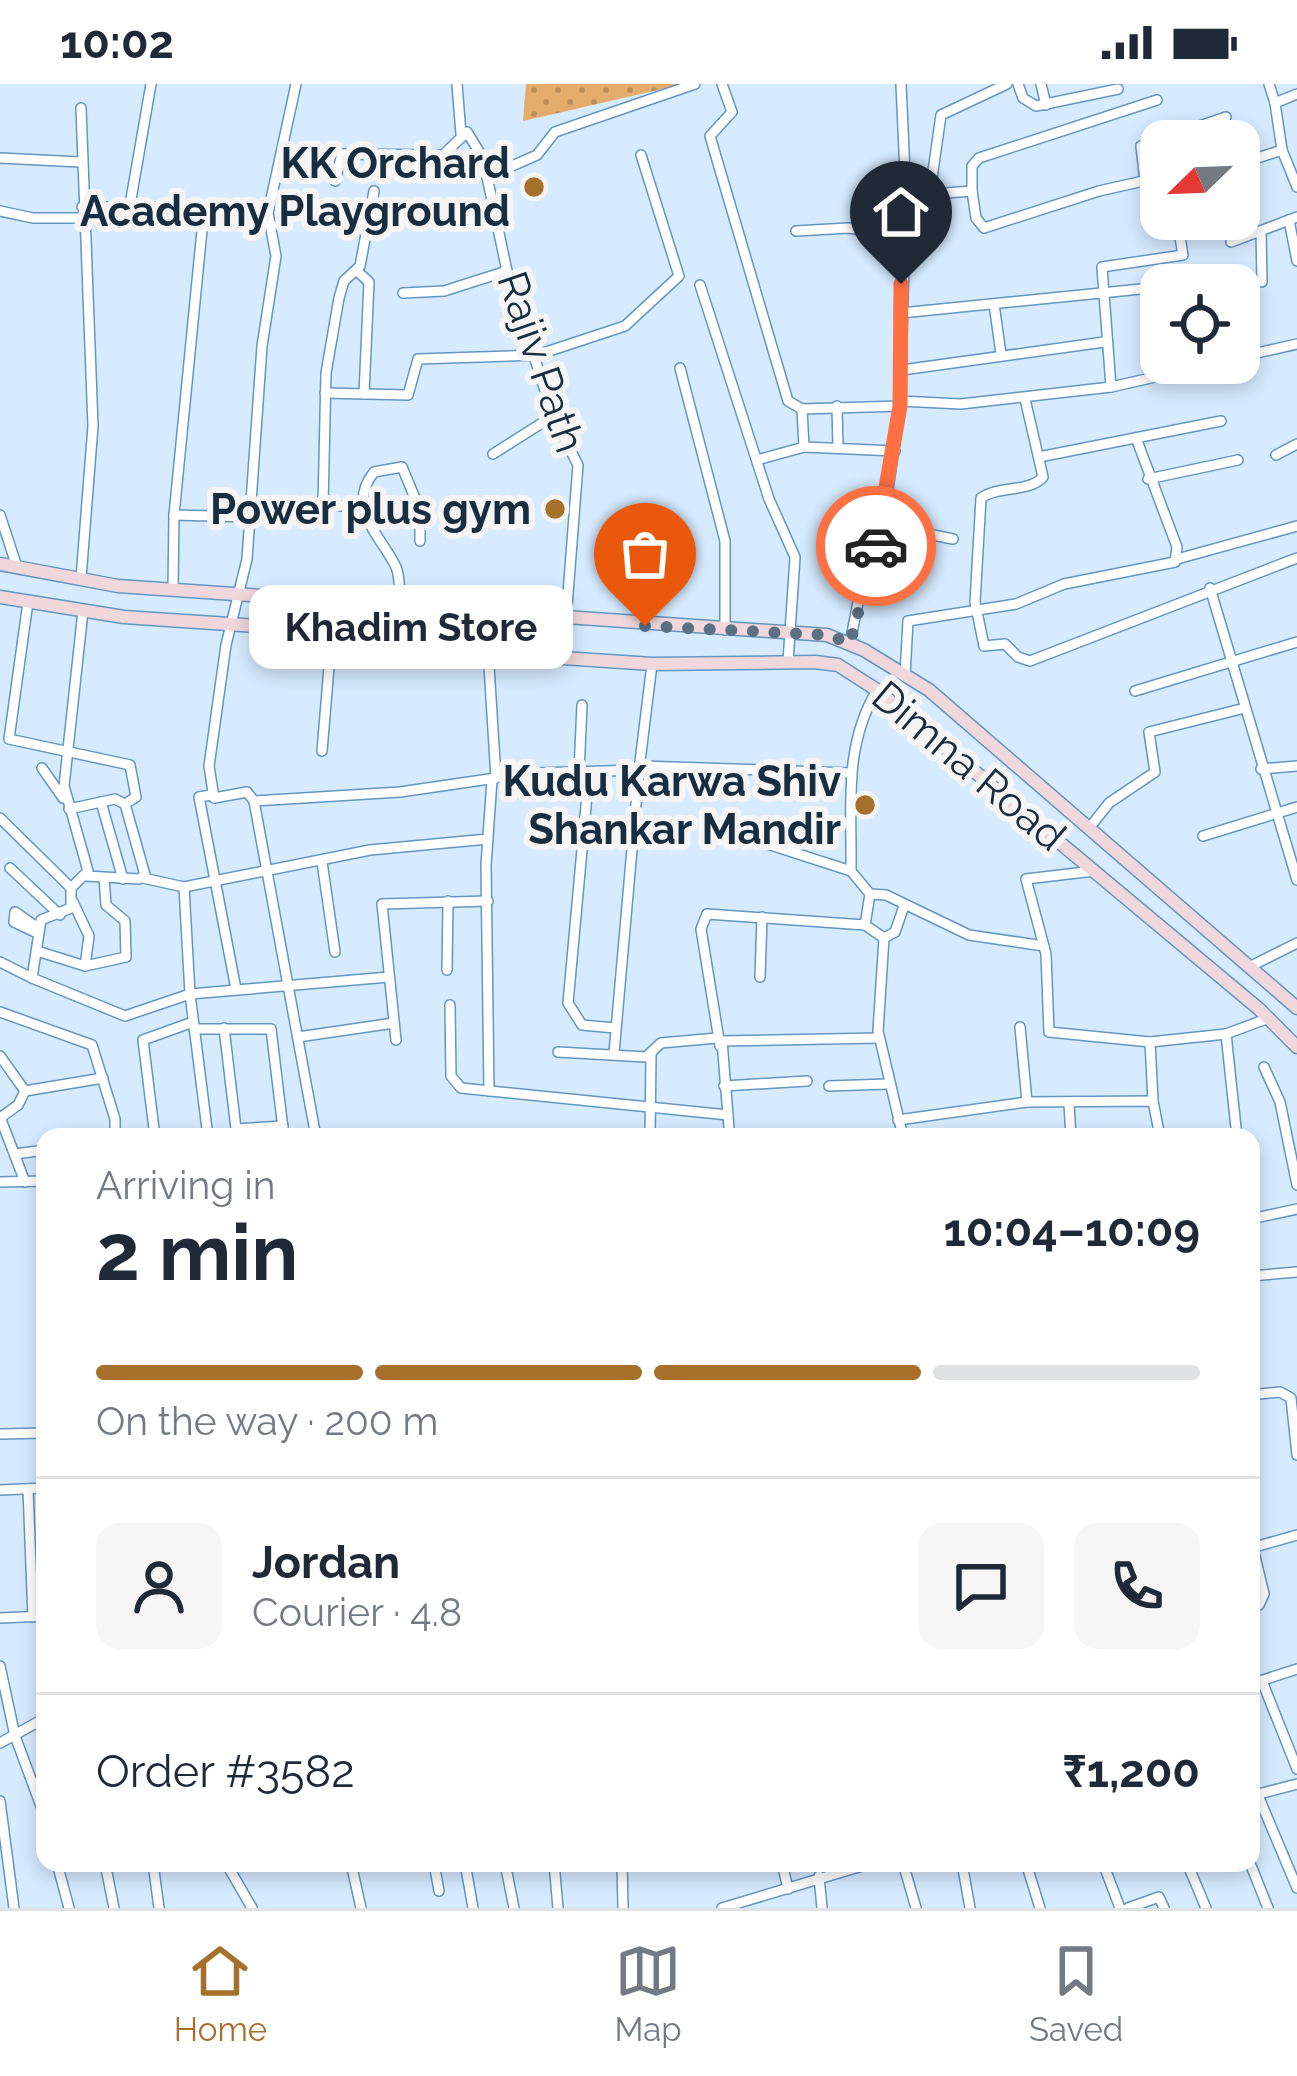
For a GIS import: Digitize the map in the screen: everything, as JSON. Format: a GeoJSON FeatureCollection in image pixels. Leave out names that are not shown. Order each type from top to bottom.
{"type":"FeatureCollection","features":[{"type":"Feature","properties":{"kind":"street"},"geometry":{"type":"LineString","coordinates":[[130,206],[151,84]]}},
{"type":"Feature","properties":{"kind":"street"},"geometry":{"type":"LineString","coordinates":[[211,795],[209,766],[253,502],[262,346],[276,256],[268,213],[296,84]]}},
{"type":"Feature","properties":{"kind":"street","name":"Rajiv Path"},"geometry":{"type":"LineString","coordinates":[[457,84],[469,136],[487,177],[502,273],[553,416],[575,456],[579,482],[563,658]]}},
{"type":"Feature","properties":{"kind":"street"},"geometry":{"type":"LineString","coordinates":[[487,177],[536,155],[555,132],[694,84]]}},
{"type":"Feature","properties":{"kind":"street"},"geometry":{"type":"LineString","coordinates":[[722,84],[732,112],[710,136],[788,401],[802,409],[1025,399],[1140,380]]}},
{"type":"Feature","properties":{"kind":"street"},"geometry":{"type":"LineString","coordinates":[[850,643],[861,587],[883,526],[900,404],[905,196],[902,84]]}},
{"type":"Feature","properties":{"kind":"street"},"geometry":{"type":"LineString","coordinates":[[930,192],[941,116],[1006,84]]}},
{"type":"Feature","properties":{"kind":"street"},"geometry":{"type":"LineString","coordinates":[[1018,84],[1029,105],[1118,89]]}},
{"type":"Feature","properties":{"kind":"street"},"geometry":{"type":"LineString","coordinates":[[1041,84],[1046,105]]}},
{"type":"Feature","properties":{"kind":"street"},"geometry":{"type":"LineString","coordinates":[[1269,84],[1282,150],[1297,187]]}},
{"type":"Feature","properties":{"kind":"street"},"geometry":{"type":"LineString","coordinates":[[1275,103],[1297,94]]}},
{"type":"Feature","properties":{"kind":"street"},"geometry":{"type":"LineString","coordinates":[[1140,182],[984,228],[976,218],[972,166],[979,158],[1157,100]]}},
{"type":"Feature","properties":{"kind":"street"},"geometry":{"type":"LineString","coordinates":[[81,108],[93,426],[81,578]]}},
{"type":"Feature","properties":{"kind":"street"},"geometry":{"type":"LineString","coordinates":[[1217,120],[1226,117]]}},
{"type":"Feature","properties":{"kind":"street"},"geometry":{"type":"LineString","coordinates":[[335,181],[336,162],[342,154],[443,154],[469,136]]}},
{"type":"Feature","properties":{"kind":"street"},"geometry":{"type":"LineString","coordinates":[[1260,157],[1282,150]]}},
{"type":"Feature","properties":{"kind":"street"},"geometry":{"type":"LineString","coordinates":[[325,393],[411,394],[418,358],[532,355],[625,326],[679,276],[641,155]]}},
{"type":"Feature","properties":{"kind":"street"},"geometry":{"type":"LineString","coordinates":[[0,158],[80,162]]}},
{"type":"Feature","properties":{"kind":"street"},"geometry":{"type":"LineString","coordinates":[[323,505],[325,393],[339,298],[344,281],[357,271],[374,191]]}},
{"type":"Feature","properties":{"kind":"street"},"geometry":{"type":"LineString","coordinates":[[905,196],[973,191]]}},
{"type":"Feature","properties":{"kind":"street"},"geometry":{"type":"LineString","coordinates":[[0,211],[82,213],[130,206],[204,210],[272,225]]}},
{"type":"Feature","properties":{"kind":"street"},"geometry":{"type":"LineString","coordinates":[[173,590],[174,515],[204,210]]}},
{"type":"Feature","properties":{"kind":"street"},"geometry":{"type":"LineString","coordinates":[[1231,242],[1293,219],[1297,261]]}},
{"type":"Feature","properties":{"kind":"street"},"geometry":{"type":"LineString","coordinates":[[796,231],[848,228],[903,235]]}},
{"type":"Feature","properties":{"kind":"street"},"geometry":{"type":"LineString","coordinates":[[1261,231],[1262,282]]}},
{"type":"Feature","properties":{"kind":"street"},"geometry":{"type":"LineString","coordinates":[[1111,387],[1102,294],[1106,262],[1183,255],[1180,240]]}},
{"type":"Feature","properties":{"kind":"street"},"geometry":{"type":"LineString","coordinates":[[357,271],[369,282],[364,394]]}},
{"type":"Feature","properties":{"kind":"street"},"geometry":{"type":"LineString","coordinates":[[404,293],[444,291],[502,273]]}},
{"type":"Feature","properties":{"kind":"street"},"geometry":{"type":"LineString","coordinates":[[700,285],[757,460],[795,556],[788,662]]}},
{"type":"Feature","properties":{"kind":"street"},"geometry":{"type":"LineString","coordinates":[[901,313],[1140,289]]}},
{"type":"Feature","properties":{"kind":"street"},"geometry":{"type":"LineString","coordinates":[[994,304],[1001,354]]}},
{"type":"Feature","properties":{"kind":"street"},"geometry":{"type":"LineString","coordinates":[[902,370],[1104,342]]}},
{"type":"Feature","properties":{"kind":"street"},"geometry":{"type":"LineString","coordinates":[[1260,352],[1297,344]]}},
{"type":"Feature","properties":{"kind":"street"},"geometry":{"type":"LineString","coordinates":[[680,368],[725,542],[724,630]]}},
{"type":"Feature","properties":{"kind":"street"},"geometry":{"type":"LineString","coordinates":[[1025,399],[1041,481],[981,498],[976,611],[984,646],[1005,644],[1018,658],[1030,661],[1297,558]]}},
{"type":"Feature","properties":{"kind":"street"},"geometry":{"type":"LineString","coordinates":[[837,406],[838,447]]}},
{"type":"Feature","properties":{"kind":"street"},"geometry":{"type":"LineString","coordinates":[[802,409],[804,447]]}},
{"type":"Feature","properties":{"kind":"street"},"geometry":{"type":"LineString","coordinates":[[493,454],[553,416]]}},
{"type":"Feature","properties":{"kind":"street"},"geometry":{"type":"LineString","coordinates":[[1039,457],[1221,421]]}},
{"type":"Feature","properties":{"kind":"street"},"geometry":{"type":"LineString","coordinates":[[1136,438],[1177,559]]}},
{"type":"Feature","properties":{"kind":"street"},"geometry":{"type":"LineString","coordinates":[[1276,455],[1297,444]]}},
{"type":"Feature","properties":{"kind":"street"},"geometry":{"type":"LineString","coordinates":[[757,460],[804,447],[895,451]]}},
{"type":"Feature","properties":{"kind":"street"},"geometry":{"type":"LineString","coordinates":[[1148,479],[1238,460]]}},
{"type":"Feature","properties":{"kind":"street"},"geometry":{"type":"LineString","coordinates":[[400,606],[396,568],[367,525],[365,486],[374,472],[402,467],[420,510],[420,541]]}},
{"type":"Feature","properties":{"kind":"street"},"geometry":{"type":"LineString","coordinates":[[253,502],[341,506]]}},
{"type":"Feature","properties":{"kind":"street"},"geometry":{"type":"LineString","coordinates":[[0,515],[17,567]]}},
{"type":"Feature","properties":{"kind":"street"},"geometry":{"type":"LineString","coordinates":[[174,515],[250,517]]}},
{"type":"Feature","properties":{"kind":"street"},"geometry":{"type":"LineString","coordinates":[[883,526],[953,539]]}},
{"type":"Feature","properties":{"kind":"street"},"geometry":{"type":"LineString","coordinates":[[905,675],[908,621],[976,611],[1297,526]]}},
{"type":"Feature","properties":{"kind":"street"},"geometry":{"type":"LineString","coordinates":[[0,564],[173,590],[790,634],[850,643],[905,675],[1253,965],[1297,1008]]}},
{"type":"Feature","properties":{"kind":"street"},"geometry":{"type":"LineString","coordinates":[[1210,588],[1236,664],[1273,814],[1297,880]]}},
{"type":"Feature","properties":{"kind":"street","name":"Dimna Road"},"geometry":{"type":"LineString","coordinates":[[0,597],[83,611],[332,631],[563,658],[652,664],[838,665],[878,690],[1269,1018],[1297,1047]]}},
{"type":"Feature","properties":{"kind":"street"},"geometry":{"type":"LineString","coordinates":[[28,602],[7,733],[14,742],[130,765],[136,797],[125,803],[67,806]]}},
{"type":"Feature","properties":{"kind":"street"},"geometry":{"type":"LineString","coordinates":[[83,611],[64,751],[67,806],[86,876]]}},
{"type":"Feature","properties":{"kind":"street"},"geometry":{"type":"LineString","coordinates":[[322,751],[332,631]]}},
{"type":"Feature","properties":{"kind":"street"},"geometry":{"type":"LineString","coordinates":[[1135,691],[1297,643]]}},
{"type":"Feature","properties":{"kind":"street"},"geometry":{"type":"LineString","coordinates":[[488,650],[495,777],[488,839],[489,1091]]}},
{"type":"Feature","properties":{"kind":"street"},"geometry":{"type":"LineString","coordinates":[[614,1053],[652,664]]}},
{"type":"Feature","properties":{"kind":"street"},"geometry":{"type":"LineString","coordinates":[[851,871],[850,773],[859,722],[878,690]]}},
{"type":"Feature","properties":{"kind":"street"},"geometry":{"type":"LineString","coordinates":[[582,705],[584,772],[568,1003],[582,1025],[615,1028]]}},
{"type":"Feature","properties":{"kind":"street"},"geometry":{"type":"LineString","coordinates":[[1090,827],[1109,803],[1155,772],[1149,732],[1245,708]]}},
{"type":"Feature","properties":{"kind":"street"},"geometry":{"type":"LineString","coordinates":[[1261,769],[1297,766]]}},
{"type":"Feature","properties":{"kind":"street"},"geometry":{"type":"LineString","coordinates":[[42,768],[67,806]]}},
{"type":"Feature","properties":{"kind":"street"},"geometry":{"type":"LineString","coordinates":[[254,800],[641,768],[850,773]]}},
{"type":"Feature","properties":{"kind":"street"},"geometry":{"type":"LineString","coordinates":[[236,989],[199,797],[249,792],[268,870],[314,1128]]}},
{"type":"Feature","properties":{"kind":"street"},"geometry":{"type":"LineString","coordinates":[[101,802],[123,879]]}},
{"type":"Feature","properties":{"kind":"street"},"geometry":{"type":"LineString","coordinates":[[125,803],[143,878]]}},
{"type":"Feature","properties":{"kind":"street"},"geometry":{"type":"LineString","coordinates":[[1203,836],[1297,807]]}},
{"type":"Feature","properties":{"kind":"street"},"geometry":{"type":"LineString","coordinates":[[0,818],[71,888],[89,936],[85,966]]}},
{"type":"Feature","properties":{"kind":"street"},"geometry":{"type":"LineString","coordinates":[[71,888],[86,876],[143,878],[184,886],[370,850],[488,839]]}},
{"type":"Feature","properties":{"kind":"street"},"geometry":{"type":"LineString","coordinates":[[758,841],[851,871],[870,894],[886,895],[976,937],[1044,946]]}},
{"type":"Feature","properties":{"kind":"street"},"geometry":{"type":"LineString","coordinates":[[322,862],[335,952]]}},
{"type":"Feature","properties":{"kind":"street"},"geometry":{"type":"LineString","coordinates":[[10,868],[60,915]]}},
{"type":"Feature","properties":{"kind":"street"},"geometry":{"type":"LineString","coordinates":[[1094,871],[1026,879],[1044,946],[1050,1034],[1150,1042],[1226,1034],[1269,1018]]}},
{"type":"Feature","properties":{"kind":"street"},"geometry":{"type":"LineString","coordinates":[[37,951],[85,966],[117,962],[128,953],[125,921],[106,905],[104,878]]}},
{"type":"Feature","properties":{"kind":"street"},"geometry":{"type":"LineString","coordinates":[[184,886],[190,994],[207,1128]]}},
{"type":"Feature","properties":{"kind":"street"},"geometry":{"type":"LineString","coordinates":[[865,925],[870,894]]}},
{"type":"Feature","properties":{"kind":"street"},"geometry":{"type":"LineString","coordinates":[[447,970],[448,901]]}},
{"type":"Feature","properties":{"kind":"street"},"geometry":{"type":"LineString","coordinates":[[396,1040],[382,904],[488,901]]}},
{"type":"Feature","properties":{"kind":"street"},"geometry":{"type":"LineString","coordinates":[[32,978],[44,916],[60,915],[74,902]]}},
{"type":"Feature","properties":{"kind":"street"},"geometry":{"type":"LineString","coordinates":[[884,938],[895,932],[904,906]]}},
{"type":"Feature","properties":{"kind":"street"},"geometry":{"type":"LineString","coordinates":[[730,1128],[701,922],[711,914],[865,925],[884,938]]}},
{"type":"Feature","properties":{"kind":"street"},"geometry":{"type":"LineString","coordinates":[[760,977],[762,917]]}},
{"type":"Feature","properties":{"kind":"street"},"geometry":{"type":"LineString","coordinates":[[884,938],[876,994],[879,1038],[900,1128]]}},
{"type":"Feature","properties":{"kind":"street"},"geometry":{"type":"LineString","coordinates":[[1253,965],[1297,943]]}},
{"type":"Feature","properties":{"kind":"street"},"geometry":{"type":"LineString","coordinates":[[0,962],[116,1015],[190,994],[389,977]]}},
{"type":"Feature","properties":{"kind":"street"},"geometry":{"type":"LineString","coordinates":[[450,1005],[452,1081],[461,1088],[728,1115]]}},
{"type":"Feature","properties":{"kind":"street"},"geometry":{"type":"LineString","coordinates":[[0,1012],[86,1039],[103,1078],[113,1128]]}},
{"type":"Feature","properties":{"kind":"street"},"geometry":{"type":"LineString","coordinates":[[298,1036],[394,1023]]}},
{"type":"Feature","properties":{"kind":"street"},"geometry":{"type":"LineString","coordinates":[[154,1128],[143,1040],[194,1025],[271,1029],[284,1128]]}},
{"type":"Feature","properties":{"kind":"street"},"geometry":{"type":"LineString","coordinates":[[1020,1027],[1028,1102]]}},
{"type":"Feature","properties":{"kind":"street"},"geometry":{"type":"LineString","coordinates":[[224,1028],[235,1128]]}},
{"type":"Feature","properties":{"kind":"street"},"geometry":{"type":"LineString","coordinates":[[1226,1034],[1237,1128]]}},
{"type":"Feature","properties":{"kind":"street"},"geometry":{"type":"LineString","coordinates":[[651,1128],[651,1054],[661,1043],[718,1042],[735,1037],[879,1038]]}},
{"type":"Feature","properties":{"kind":"street"},"geometry":{"type":"LineString","coordinates":[[1150,1042],[1158,1128]]}},
{"type":"Feature","properties":{"kind":"street"},"geometry":{"type":"LineString","coordinates":[[558,1052],[651,1054]]}},
{"type":"Feature","properties":{"kind":"street"},"geometry":{"type":"LineString","coordinates":[[0,1056],[25,1091]]}},
{"type":"Feature","properties":{"kind":"street"},"geometry":{"type":"LineString","coordinates":[[1264,1067],[1280,1102],[1297,1185]]}},
{"type":"Feature","properties":{"kind":"street"},"geometry":{"type":"LineString","coordinates":[[25,1091],[103,1078]]}},
{"type":"Feature","properties":{"kind":"street"},"geometry":{"type":"LineString","coordinates":[[724,1086],[807,1081]]}},
{"type":"Feature","properties":{"kind":"street"},"geometry":{"type":"LineString","coordinates":[[829,1086],[887,1084]]}},
{"type":"Feature","properties":{"kind":"street"},"geometry":{"type":"LineString","coordinates":[[25,1091],[18,1105],[0,1117],[25,1182]]}},
{"type":"Feature","properties":{"kind":"street"},"geometry":{"type":"LineString","coordinates":[[898,1120],[1028,1102],[1153,1101]]}},
{"type":"Feature","properties":{"kind":"street"},"geometry":{"type":"LineString","coordinates":[[1069,1105],[1070,1128]]}},
{"type":"Feature","properties":{"kind":"street"},"geometry":{"type":"LineString","coordinates":[[15,1154],[36,1151]]}},
{"type":"Feature","properties":{"kind":"street"},"geometry":{"type":"LineString","coordinates":[[0,1182],[36,1181]]}},
{"type":"Feature","properties":{"kind":"street"},"geometry":{"type":"LineString","coordinates":[[1260,1217],[1297,1209]]}},
{"type":"Feature","properties":{"kind":"street"},"geometry":{"type":"LineString","coordinates":[[1260,1275],[1297,1272]]}},
{"type":"Feature","properties":{"kind":"street"},"geometry":{"type":"LineString","coordinates":[[1260,1394],[1280,1392],[1291,1398],[1297,1455]]}},
{"type":"Feature","properties":{"kind":"street"},"geometry":{"type":"LineString","coordinates":[[0,1434],[36,1433]]}},
{"type":"Feature","properties":{"kind":"street"},"geometry":{"type":"LineString","coordinates":[[28,1489],[36,1582]]}},
{"type":"Feature","properties":{"kind":"street"},"geometry":{"type":"LineString","coordinates":[[0,1490],[36,1489]]}},
{"type":"Feature","properties":{"kind":"street"},"geometry":{"type":"LineString","coordinates":[[1260,1546],[1297,1535]]}},
{"type":"Feature","properties":{"kind":"street"},"geometry":{"type":"LineString","coordinates":[[0,1618],[36,1617]]}},
{"type":"Feature","properties":{"kind":"street"},"geometry":{"type":"LineString","coordinates":[[0,1666],[15,1736],[36,1793]]}},
{"type":"Feature","properties":{"kind":"street"},"geometry":{"type":"LineString","coordinates":[[1260,1682],[1297,1669]]}},
{"type":"Feature","properties":{"kind":"street"},"geometry":{"type":"LineString","coordinates":[[1260,1689],[1297,1768]]}},
{"type":"Feature","properties":{"kind":"street"},"geometry":{"type":"LineString","coordinates":[[0,1743],[36,1723]]}},
{"type":"Feature","properties":{"kind":"street"},"geometry":{"type":"LineString","coordinates":[[1260,1793],[1297,1784]]}},
{"type":"Feature","properties":{"kind":"street"},"geometry":{"type":"LineString","coordinates":[[0,1801],[14,1908]]}},
{"type":"Feature","properties":{"kind":"street"},"geometry":{"type":"LineString","coordinates":[[1260,1808],[1297,1888]]}},
{"type":"Feature","properties":{"kind":"street"},"geometry":{"type":"LineString","coordinates":[[59,1872],[69,1908]]}},
{"type":"Feature","properties":{"kind":"street"},"geometry":{"type":"LineString","coordinates":[[107,1872],[113,1908]]}},
{"type":"Feature","properties":{"kind":"street"},"geometry":{"type":"LineString","coordinates":[[154,1872],[159,1908]]}},
{"type":"Feature","properties":{"kind":"street"},"geometry":{"type":"LineString","coordinates":[[231,1872],[252,1908]]}},
{"type":"Feature","properties":{"kind":"street"},"geometry":{"type":"LineString","coordinates":[[353,1872],[361,1908]]}},
{"type":"Feature","properties":{"kind":"street"},"geometry":{"type":"LineString","coordinates":[[436,1872],[440,1891]]}},
{"type":"Feature","properties":{"kind":"street"},"geometry":{"type":"LineString","coordinates":[[467,1872],[473,1908]]}},
{"type":"Feature","properties":{"kind":"street"},"geometry":{"type":"LineString","coordinates":[[507,1872],[514,1908]]}},
{"type":"Feature","properties":{"kind":"street"},"geometry":{"type":"LineString","coordinates":[[555,1872],[558,1908]]}},
{"type":"Feature","properties":{"kind":"street"},"geometry":{"type":"LineString","coordinates":[[622,1872],[623,1908]]}},
{"type":"Feature","properties":{"kind":"street"},"geometry":{"type":"LineString","coordinates":[[784,1872],[788,1888]]}},
{"type":"Feature","properties":{"kind":"street"},"geometry":{"type":"LineString","coordinates":[[722,1908],[835,1872]]}},
{"type":"Feature","properties":{"kind":"street"},"geometry":{"type":"LineString","coordinates":[[906,1872],[916,1908]]}},
{"type":"Feature","properties":{"kind":"street"},"geometry":{"type":"LineString","coordinates":[[964,1872],[970,1908]]}},
{"type":"Feature","properties":{"kind":"street"},"geometry":{"type":"LineString","coordinates":[[1029,1872],[1040,1908]]}},
{"type":"Feature","properties":{"kind":"street"},"geometry":{"type":"LineString","coordinates":[[1106,1872],[1124,1908],[1160,1897],[1164,1908]]}},
{"type":"Feature","properties":{"kind":"street"},"geometry":{"type":"LineString","coordinates":[[1191,1872],[1206,1908]]}},
{"type":"Feature","properties":{"kind":"street"},"geometry":{"type":"LineString","coordinates":[[1254,1872],[1268,1908]]}},
{"type":"Feature","properties":{"kind":"street"},"geometry":{"type":"LineString","coordinates":[[819,1876],[822,1908]]}},
{"type":"Feature","properties":{"kind":"shaded area"},"geometry":{"type":"Polygon","coordinates":[[[526,84],[684,84],[523,121],[526,84]]]}},
{"type":"Feature","properties":{"kind":"way so far"},"geometry":{"type":"LineString","coordinates":[[645,626],[827,635],[850,643],[861,587],[876,546]]}},
{"type":"Feature","properties":{"kind":"place","name":"KK Orchard Academy Playground"},"geometry":{"type":"Point","coordinates":[534,187]}},
{"type":"Feature","properties":{"kind":"place","name":"Power plus gym"},"geometry":{"type":"Point","coordinates":[555,509]}},
{"type":"Feature","properties":{"kind":"place","name":"Khadim Store"},"geometry":{"type":"Point","coordinates":[645,626]}},
{"type":"Feature","properties":{"kind":"place","name":"Kudu Karwa Shiv Shankar Mandir"},"geometry":{"type":"Point","coordinates":[865,805]}},
{"type":"Feature","properties":{"kind":"route"},"geometry":{"type":"LineString","coordinates":[[876,546],[900,406],[901,284]]}}]}
